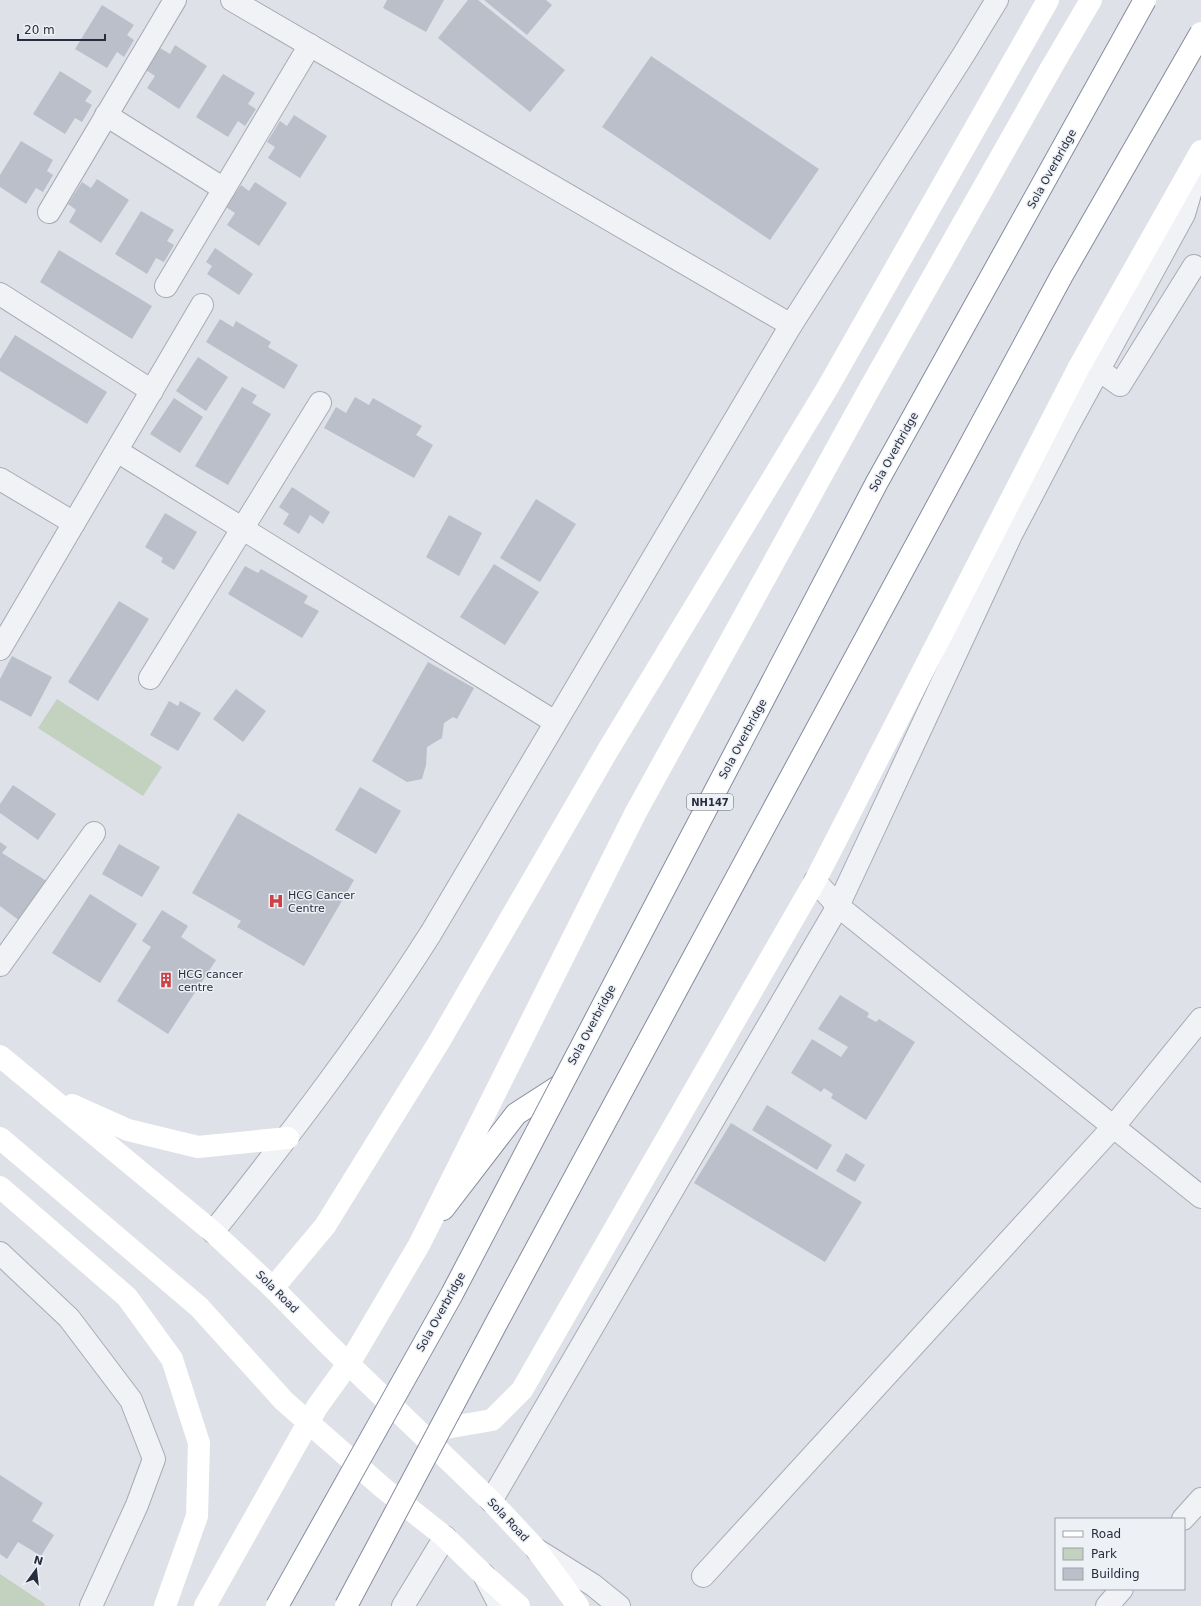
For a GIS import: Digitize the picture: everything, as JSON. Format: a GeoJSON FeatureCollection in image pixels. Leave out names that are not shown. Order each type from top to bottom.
{"type":"FeatureCollection","features":[{"type":"Feature","properties":{"kind":"main road"},"geometry":{"type":"LineString","coordinates":[[273,1288],[325,1226],[438,1042],[608,750],[828,387],[1048,0]]}},
{"type":"Feature","properties":{"kind":"main road"},"geometry":{"type":"LineString","coordinates":[[205,1606],[317,1407],[352,1357],[425,1232],[636,812],[870,386],[1091,0]]}},
{"type":"Feature","properties":{"kind":"main road","name":"Sola Overbridge"},"geometry":{"type":"LineString","coordinates":[[276,1606],[452,1294],[876,484],[1145,0]]}},
{"type":"Feature","properties":{"kind":"main road"},"geometry":{"type":"LineString","coordinates":[[346,1606],[498,1320],[1062,275],[1201,33]]}},
{"type":"Feature","properties":{"kind":"main road"},"geometry":{"type":"LineString","coordinates":[[440,1429],[492,1420],[522,1390],[815,881],[1089,368],[1201,152]]}},
{"type":"Feature","properties":{"kind":"main road","name":"Sola Road"},"geometry":{"type":"LineString","coordinates":[[0,1056],[213,1232],[273,1288],[329,1345],[491,1501],[536,1549],[578,1606]]}},
{"type":"Feature","properties":{"kind":"main road"},"geometry":{"type":"LineString","coordinates":[[425,1232],[516,1114],[561,1085]]}},
{"type":"Feature","properties":{"kind":"main road"},"geometry":{"type":"LineString","coordinates":[[47,1094],[128,1130],[198,1147],[288,1138]]}},
{"type":"Feature","properties":{"kind":"main road"},"geometry":{"type":"LineString","coordinates":[[0,1138],[199,1307],[284,1402],[382,1487],[445,1537],[519,1606]]}},
{"type":"Feature","properties":{"kind":"main road"},"geometry":{"type":"LineString","coordinates":[[0,1187],[127,1297],[172,1359],[198,1443],[197,1516],[165,1606]]}},
{"type":"Feature","properties":{"kind":"street"},"geometry":{"type":"LineString","coordinates":[[49,212],[175,0]]}},
{"type":"Feature","properties":{"kind":"street"},"geometry":{"type":"LineString","coordinates":[[232,0],[791,325]]}},
{"type":"Feature","properties":{"kind":"street"},"geometry":{"type":"LineString","coordinates":[[213,1232],[288,1138],[399,983],[431,933],[791,325],[952,74],[997,0]]}},
{"type":"Feature","properties":{"kind":"street"},"geometry":{"type":"LineString","coordinates":[[166,286],[310,45]]}},
{"type":"Feature","properties":{"kind":"street"},"geometry":{"type":"LineString","coordinates":[[106,116],[224,189]]}},
{"type":"Feature","properties":{"kind":"street"},"geometry":{"type":"LineString","coordinates":[[491,1501],[838,906],[1011,535],[1067,428],[1089,368],[1184,214],[1201,155]]}},
{"type":"Feature","properties":{"kind":"street"},"geometry":{"type":"LineString","coordinates":[[1089,368],[1120,385],[1194,266]]}},
{"type":"Feature","properties":{"kind":"street"},"geometry":{"type":"LineString","coordinates":[[0,294],[152,391]]}},
{"type":"Feature","properties":{"kind":"street"},"geometry":{"type":"LineString","coordinates":[[0,649],[202,305]]}},
{"type":"Feature","properties":{"kind":"street"},"geometry":{"type":"LineString","coordinates":[[150,678],[320,403]]}},
{"type":"Feature","properties":{"kind":"street"},"geometry":{"type":"LineString","coordinates":[[117,451],[555,722]]}},
{"type":"Feature","properties":{"kind":"street"},"geometry":{"type":"LineString","coordinates":[[0,479],[74,523]]}},
{"type":"Feature","properties":{"kind":"street"},"geometry":{"type":"LineString","coordinates":[[0,965],[94,833]]}},
{"type":"Feature","properties":{"kind":"street"},"geometry":{"type":"LineString","coordinates":[[815,881],[838,906],[1114,1126],[1201,1198]]}},
{"type":"Feature","properties":{"kind":"street"},"geometry":{"type":"LineString","coordinates":[[702,1576],[1114,1126],[1201,1019]]}},
{"type":"Feature","properties":{"kind":"street"},"geometry":{"type":"LineString","coordinates":[[0,1253],[68,1318],[131,1400],[154,1459],[138,1505],[91,1606]]}},
{"type":"Feature","properties":{"kind":"street"},"geometry":{"type":"LineString","coordinates":[[1184,1518],[1201,1499]]}},
{"type":"Feature","properties":{"kind":"street"},"geometry":{"type":"LineString","coordinates":[[403,1606],[445,1537]]}},
{"type":"Feature","properties":{"kind":"street"},"geometry":{"type":"LineString","coordinates":[[536,1549],[593,1585],[619,1606]]}},
{"type":"Feature","properties":{"kind":"street"},"geometry":{"type":"LineString","coordinates":[[484,1575],[500,1606]]}},
{"type":"Feature","properties":{"kind":"street"},"geometry":{"type":"LineString","coordinates":[[1107,1606],[1121,1590]]}},
{"type":"Feature","properties":{"kind":"green space"},"geometry":{"type":"Polygon","coordinates":[[[57,699],[162,767],[143,796],[38,728],[57,699]]]}},
{"type":"Feature","properties":{"kind":"green space"},"geometry":{"type":"Polygon","coordinates":[[[0,1574],[45,1604],[44,1606],[0,1606],[0,1574]]]}},
{"type":"Feature","properties":{"kind":"building"},"geometry":{"type":"Polygon","coordinates":[[[387,0],[444,0],[426,32],[383,8],[387,0]]]}},
{"type":"Feature","properties":{"kind":"building"},"geometry":{"type":"Polygon","coordinates":[[[468,0],[478,0],[565,70],[530,112],[438,38],[468,0]]]}},
{"type":"Feature","properties":{"kind":"building"},"geometry":{"type":"Polygon","coordinates":[[[484,0],[546,0],[552,5],[527,35],[484,0]]]}},
{"type":"Feature","properties":{"kind":"building"},"geometry":{"type":"Polygon","coordinates":[[[102,5],[134,25],[127,35],[134,40],[124,57],[117,52],[107,68],[75,49],[102,5]]]}},
{"type":"Feature","properties":{"kind":"building"},"geometry":{"type":"Polygon","coordinates":[[[175,45],[207,66],[179,109],[147,88],[155,76],[146,70],[160,48],[170,54],[175,45]]]}},
{"type":"Feature","properties":{"kind":"building"},"geometry":{"type":"Polygon","coordinates":[[[651,56],[819,169],[770,240],[602,127],[651,56]]]}},
{"type":"Feature","properties":{"kind":"building"},"geometry":{"type":"Polygon","coordinates":[[[60,71],[92,91],[85,101],[92,105],[82,122],[75,118],[65,134],[33,114],[60,71]]]}},
{"type":"Feature","properties":{"kind":"building"},"geometry":{"type":"Polygon","coordinates":[[[223,74],[255,93],[248,104],[256,109],[245,126],[238,121],[228,137],[196,117],[223,74]]]}},
{"type":"Feature","properties":{"kind":"building"},"geometry":{"type":"Polygon","coordinates":[[[294,115],[327,136],[300,178],[268,158],[275,147],[267,142],[280,121],[287,126],[294,115]]]}},
{"type":"Feature","properties":{"kind":"building"},"geometry":{"type":"Polygon","coordinates":[[[21,141],[53,160],[47,171],[53,175],[43,192],[36,188],[26,204],[0,187],[0,175],[21,141]]]}},
{"type":"Feature","properties":{"kind":"building"},"geometry":{"type":"Polygon","coordinates":[[[97,179],[129,200],[101,243],[69,222],[76,210],[68,204],[82,182],[91,188],[97,179]]]}},
{"type":"Feature","properties":{"kind":"building"},"geometry":{"type":"Polygon","coordinates":[[[255,182],[287,203],[259,246],[227,225],[235,213],[226,207],[241,185],[249,191],[255,182]]]}},
{"type":"Feature","properties":{"kind":"building"},"geometry":{"type":"Polygon","coordinates":[[[141,211],[174,230],[167,241],[174,245],[164,262],[156,258],[147,274],[115,254],[141,211]]]}},
{"type":"Feature","properties":{"kind":"building"},"geometry":{"type":"Polygon","coordinates":[[[215,248],[253,274],[239,295],[207,274],[212,266],[206,262],[215,248]]]}},
{"type":"Feature","properties":{"kind":"building"},"geometry":{"type":"Polygon","coordinates":[[[59,250],[152,306],[132,339],[40,282],[59,250]]]}},
{"type":"Feature","properties":{"kind":"building"},"geometry":{"type":"Polygon","coordinates":[[[220,319],[233,327],[236,321],[271,342],[268,347],[298,365],[284,389],[206,342],[220,319]]]}},
{"type":"Feature","properties":{"kind":"building"},"geometry":{"type":"Polygon","coordinates":[[[15,335],[107,392],[87,424],[0,371],[0,359],[15,335]]]}},
{"type":"Feature","properties":{"kind":"building"},"geometry":{"type":"Polygon","coordinates":[[[198,357],[228,377],[206,411],[176,391],[198,357]]]}},
{"type":"Feature","properties":{"kind":"building"},"geometry":{"type":"Polygon","coordinates":[[[242,387],[257,395],[252,403],[271,414],[228,485],[195,466],[242,387]]]}},
{"type":"Feature","properties":{"kind":"building"},"geometry":{"type":"Polygon","coordinates":[[[355,397],[369,405],[373,398],[422,426],[416,435],[433,445],[414,478],[324,428],[336,407],[346,413],[355,397]]]}},
{"type":"Feature","properties":{"kind":"building"},"geometry":{"type":"Polygon","coordinates":[[[174,398],[203,417],[180,453],[150,434],[174,398]]]}},
{"type":"Feature","properties":{"kind":"building"},"geometry":{"type":"Polygon","coordinates":[[[292,487],[330,512],[323,524],[310,515],[299,534],[283,524],[289,514],[279,507],[292,487]]]}},
{"type":"Feature","properties":{"kind":"building"},"geometry":{"type":"Polygon","coordinates":[[[536,499],[576,524],[540,582],[500,558],[536,499]]]}},
{"type":"Feature","properties":{"kind":"building"},"geometry":{"type":"Polygon","coordinates":[[[165,513],[197,532],[174,570],[161,562],[163,558],[145,547],[165,513]]]}},
{"type":"Feature","properties":{"kind":"building"},"geometry":{"type":"Polygon","coordinates":[[[449,515],[482,533],[459,576],[426,557],[449,515]]]}},
{"type":"Feature","properties":{"kind":"building"},"geometry":{"type":"Polygon","coordinates":[[[494,564],[539,592],[505,645],[460,617],[494,564]]]}},
{"type":"Feature","properties":{"kind":"building"},"geometry":{"type":"Polygon","coordinates":[[[245,566],[258,573],[261,569],[308,596],[304,603],[319,611],[302,638],[228,594],[245,566]]]}},
{"type":"Feature","properties":{"kind":"building"},"geometry":{"type":"Polygon","coordinates":[[[119,601],[149,619],[98,701],[68,682],[119,601]]]}},
{"type":"Feature","properties":{"kind":"building"},"geometry":{"type":"Polygon","coordinates":[[[12,656],[52,677],[31,717],[0,700],[0,679],[12,656]]]}},
{"type":"Feature","properties":{"kind":"building"},"geometry":{"type":"Polygon","coordinates":[[[428,662],[474,688],[457,719],[453,717],[444,723],[442,738],[427,747],[426,765],[422,779],[407,782],[372,761],[428,662]]]}},
{"type":"Feature","properties":{"kind":"building"},"geometry":{"type":"Polygon","coordinates":[[[236,689],[266,711],[243,742],[213,719],[236,689]]]}},
{"type":"Feature","properties":{"kind":"building"},"geometry":{"type":"Polygon","coordinates":[[[169,701],[178,706],[180,701],[201,713],[178,751],[150,735],[169,701]]]}},
{"type":"Feature","properties":{"kind":"building"},"geometry":{"type":"Polygon","coordinates":[[[13,785],[56,814],[38,840],[0,813],[0,804],[13,785]]]}},
{"type":"Feature","properties":{"kind":"building"},"geometry":{"type":"Polygon","coordinates":[[[360,787],[401,811],[376,854],[335,830],[360,787]]]}},
{"type":"Feature","properties":{"kind":"building"},"geometry":{"type":"Polygon","coordinates":[[[238,813],[354,880],[304,966],[237,927],[241,921],[192,893],[238,813]]]}},
{"type":"Feature","properties":{"kind":"building"},"geometry":{"type":"Polygon","coordinates":[[[0,842],[7,847],[2,853],[53,885],[24,924],[0,906],[0,842]]]}},
{"type":"Feature","properties":{"kind":"building"},"geometry":{"type":"Polygon","coordinates":[[[119,844],[160,867],[142,897],[102,874],[119,844]]]}},
{"type":"Feature","properties":{"kind":"building"},"geometry":{"type":"Polygon","coordinates":[[[90,894],[137,924],[100,983],[52,953],[90,894]]]}},
{"type":"Feature","properties":{"kind":"building","name":"HCG cancer centre"},"geometry":{"type":"Polygon","coordinates":[[[162,910],[188,926],[181,937],[216,960],[168,1034],[117,1001],[151,947],[142,941],[162,910]]]}},
{"type":"Feature","properties":{"kind":"building"},"geometry":{"type":"Polygon","coordinates":[[[840,995],[869,1013],[867,1017],[876,1022],[879,1019],[915,1042],[866,1120],[831,1098],[833,1094],[824,1088],[821,1092],[791,1073],[812,1039],[841,1057],[848,1047],[818,1029],[840,995]]]}},
{"type":"Feature","properties":{"kind":"building"},"geometry":{"type":"Polygon","coordinates":[[[767,1105],[832,1145],[817,1170],[752,1130],[767,1105]]]}},
{"type":"Feature","properties":{"kind":"building"},"geometry":{"type":"Polygon","coordinates":[[[731,1123],[862,1202],[825,1262],[694,1183],[731,1123]]]}},
{"type":"Feature","properties":{"kind":"building"},"geometry":{"type":"Polygon","coordinates":[[[846,1153],[865,1165],[855,1182],[836,1171],[846,1153]]]}},
{"type":"Feature","properties":{"kind":"building"},"geometry":{"type":"Polygon","coordinates":[[[0,1475],[43,1503],[32,1521],[54,1535],[41,1556],[18,1542],[7,1559],[0,1554],[0,1475]]]}},
{"type":"Feature","properties":{"kind":"place","name":"HCG Cancer Centre"},"geometry":{"type":"Point","coordinates":[276,901]}},
{"type":"Feature","properties":{"kind":"place","name":"HCG cancer centre"},"geometry":{"type":"Point","coordinates":[166,980]}}]}
